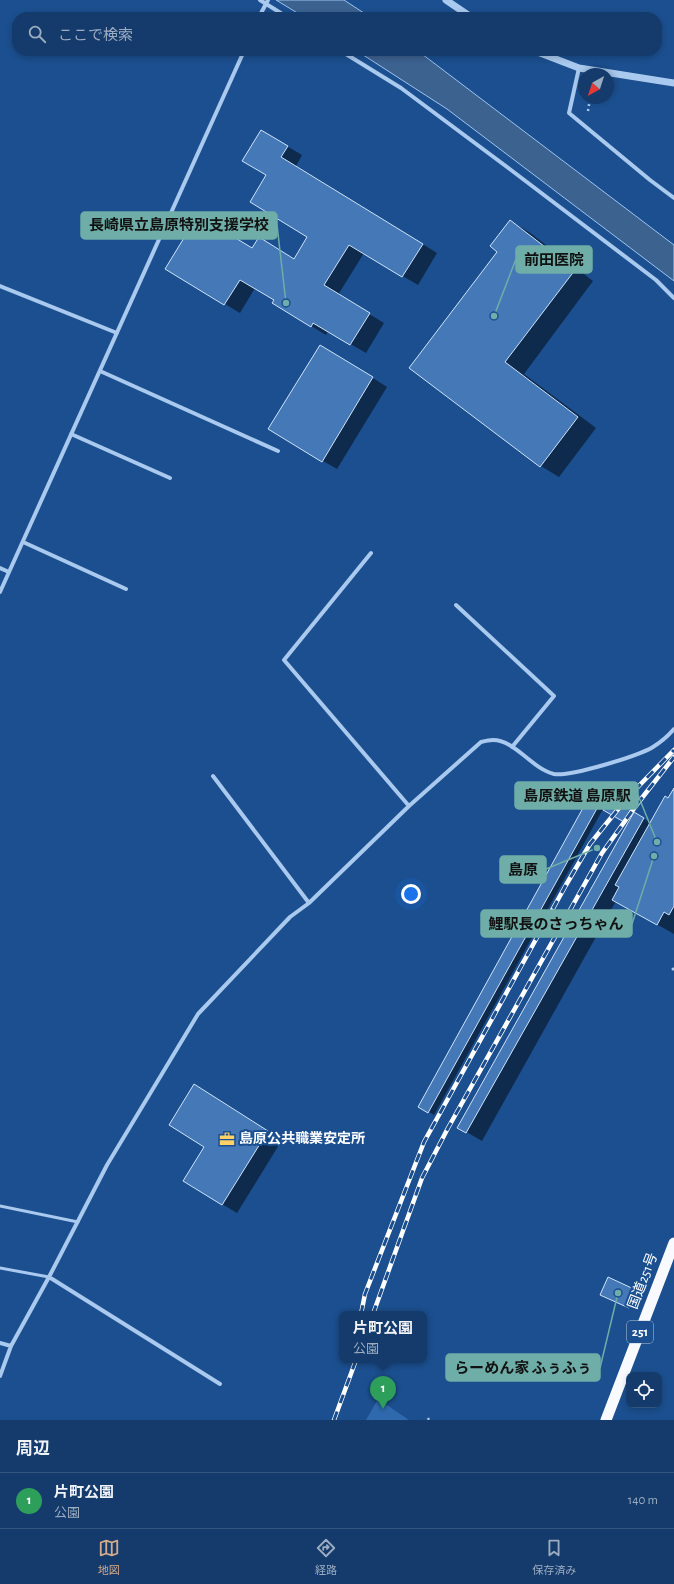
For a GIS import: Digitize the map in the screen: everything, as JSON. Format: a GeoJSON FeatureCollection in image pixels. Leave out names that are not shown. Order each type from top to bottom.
{"type":"FeatureCollection","features":[{"type":"Feature","properties":{"kind":"highway","name":"国道251号"},"geometry":{"type":"LineString","coordinates":[[606,1420],[674,1243]]}},
{"type":"Feature","properties":{"kind":"street"},"geometry":{"type":"LineString","coordinates":[[260,0],[266,2],[280,12]]}},
{"type":"Feature","properties":{"kind":"street"},"geometry":{"type":"LineString","coordinates":[[446,0],[464,12]]}},
{"type":"Feature","properties":{"kind":"street"},"geometry":{"type":"LineString","coordinates":[[261,12],[266,2]]}},
{"type":"Feature","properties":{"kind":"street"},"geometry":{"type":"LineString","coordinates":[[0,592],[242,56]]}},
{"type":"Feature","properties":{"kind":"street"},"geometry":{"type":"LineString","coordinates":[[349,56],[400,88],[511,170],[656,280],[674,298]]}},
{"type":"Feature","properties":{"kind":"street"},"geometry":{"type":"LineString","coordinates":[[549,56],[579,68]]}},
{"type":"Feature","properties":{"kind":"street"},"geometry":{"type":"LineString","coordinates":[[578,72],[569,113],[674,198]]}},
{"type":"Feature","properties":{"kind":"street"},"geometry":{"type":"LineString","coordinates":[[614,74],[674,83]]}},
{"type":"Feature","properties":{"kind":"street"},"geometry":{"type":"LineString","coordinates":[[0,286],[117,333]]}},
{"type":"Feature","properties":{"kind":"street"},"geometry":{"type":"LineString","coordinates":[[100,371],[278,451]]}},
{"type":"Feature","properties":{"kind":"street"},"geometry":{"type":"LineString","coordinates":[[71,434],[170,478]]}},
{"type":"Feature","properties":{"kind":"street"},"geometry":{"type":"LineString","coordinates":[[23,542],[126,589]]}},
{"type":"Feature","properties":{"kind":"street"},"geometry":{"type":"LineString","coordinates":[[371,553],[284,660],[408,806]]}},
{"type":"Feature","properties":{"kind":"street"},"geometry":{"type":"LineString","coordinates":[[0,568],[9,572]]}},
{"type":"Feature","properties":{"kind":"street"},"geometry":{"type":"LineString","coordinates":[[456,605],[554,696],[512,748]]}},
{"type":"Feature","properties":{"kind":"street"},"geometry":{"type":"LineString","coordinates":[[0,1376],[11,1346],[49,1277],[107,1165],[198,1014],[290,917],[309,903],[408,806],[481,742],[494,740],[505,743],[543,770],[554,774],[568,774],[634,756],[653,747],[674,729]]}},
{"type":"Feature","properties":{"kind":"street"},"geometry":{"type":"LineString","coordinates":[[213,776],[309,903]]}},
{"type":"Feature","properties":{"kind":"street"},"geometry":{"type":"LineString","coordinates":[[49,1277],[220,1384]]}},
{"type":"Feature","properties":{"kind":"street"},"geometry":{"type":"LineString","coordinates":[[0,1343],[11,1346]]}},
{"type":"Feature","properties":{"kind":"lane"},"geometry":{"type":"LineString","coordinates":[[0,1206],[78,1222]]}},
{"type":"Feature","properties":{"kind":"lane"},"geometry":{"type":"LineString","coordinates":[[0,1268],[49,1277]]}},
{"type":"Feature","properties":{"kind":"path"},"geometry":{"type":"LineString","coordinates":[[588,114],[589,104]]}},
{"type":"Feature","properties":{"kind":"shaded area"},"geometry":{"type":"Polygon","coordinates":[[[276,0],[344,0],[362,12],[296,12],[276,0]]]}},
{"type":"Feature","properties":{"kind":"shaded area"},"geometry":{"type":"Polygon","coordinates":[[[365,56],[425,56],[674,245],[674,281],[447,109],[365,56]]]}},
{"type":"Feature","properties":{"kind":"shaded area"},"geometry":{"type":"Polygon","coordinates":[[[378,1399],[409,1420],[366,1420],[378,1399]]]}},
{"type":"Feature","properties":{"kind":"building"},"geometry":{"type":"Polygon","coordinates":[[[261,130],[288,146],[281,157],[423,244],[402,277],[349,245],[324,285],[370,313],[350,345],[313,323],[311,327],[272,303],[274,300],[240,280],[224,305],[165,269],[198,215],[252,248],[259,237],[294,259],[307,237],[250,202],[266,175],[242,161],[261,130]]]}},
{"type":"Feature","properties":{"kind":"building"},"geometry":{"type":"Polygon","coordinates":[[[510,220],[575,270],[505,362],[578,417],[540,467],[409,368],[497,252],[490,246],[510,220]]]}},
{"type":"Feature","properties":{"kind":"building"},"geometry":{"type":"Polygon","coordinates":[[[320,345],[373,377],[322,462],[268,429],[320,345]]]}},
{"type":"Feature","properties":{"kind":"building"},"geometry":{"type":"Polygon","coordinates":[[[594,788],[605,794],[428,1113],[418,1107],[594,788]]]}},
{"type":"Feature","properties":{"kind":"building"},"geometry":{"type":"Polygon","coordinates":[[[674,788],[674,906],[669,915],[664,912],[657,925],[612,900],[619,887],[615,885],[665,796],[668,798],[674,788]]]}},
{"type":"Feature","properties":{"kind":"building"},"geometry":{"type":"Polygon","coordinates":[[[611,796],[631,809],[624,822],[603,810],[611,796]]]}},
{"type":"Feature","properties":{"kind":"building"},"geometry":{"type":"Polygon","coordinates":[[[634,812],[644,818],[466,1133],[457,1128],[634,812]]]}},
{"type":"Feature","properties":{"kind":"building","name":"島原公共職業安定所"},"geometry":{"type":"Polygon","coordinates":[[[194,1084],[268,1131],[222,1205],[183,1181],[204,1147],[169,1125],[194,1084]]]}},
{"type":"Feature","properties":{"kind":"building"},"geometry":{"type":"Polygon","coordinates":[[[608,1277],[636,1290],[629,1308],[600,1295],[608,1277]]]}},
{"type":"Feature","properties":{"kind":"railway"},"geometry":{"type":"LineString","coordinates":[[362,1311],[365,1294],[424,1142],[566,885],[590,844],[628,797],[674,750]]}},
{"type":"Feature","properties":{"kind":"railway"},"geometry":{"type":"LineString","coordinates":[[374,1311],[422,1178],[448,1128],[602,853],[674,757]]}},
{"type":"Feature","properties":{"kind":"railway"},"geometry":{"type":"LineString","coordinates":[[334,1420],[355,1363]]}},
{"type":"Feature","properties":{"kind":"place","name":"長崎県立島原特別支援学校"},"geometry":{"type":"Point","coordinates":[286,303]}},
{"type":"Feature","properties":{"kind":"place","name":"前田医院"},"geometry":{"type":"Point","coordinates":[494,316]}},
{"type":"Feature","properties":{"kind":"place","name":"島原鉄道 島原駅"},"geometry":{"type":"Point","coordinates":[657,842]}},
{"type":"Feature","properties":{"kind":"place","name":"島原"},"geometry":{"type":"Point","coordinates":[597,848]}},
{"type":"Feature","properties":{"kind":"place","name":"鯉駅長のさっちゃん"},"geometry":{"type":"Point","coordinates":[654,856]}},
{"type":"Feature","properties":{"kind":"place","name":"島原公共職業安定所"},"geometry":{"type":"Point","coordinates":[227,1139]}},
{"type":"Feature","properties":{"kind":"place","name":"らーめん家 ふぅふぅ"},"geometry":{"type":"Point","coordinates":[618,1293]}},
{"type":"Feature","properties":{"kind":"place","name":"片町公園"},"geometry":{"type":"Point","coordinates":[383,1409]}}]}
